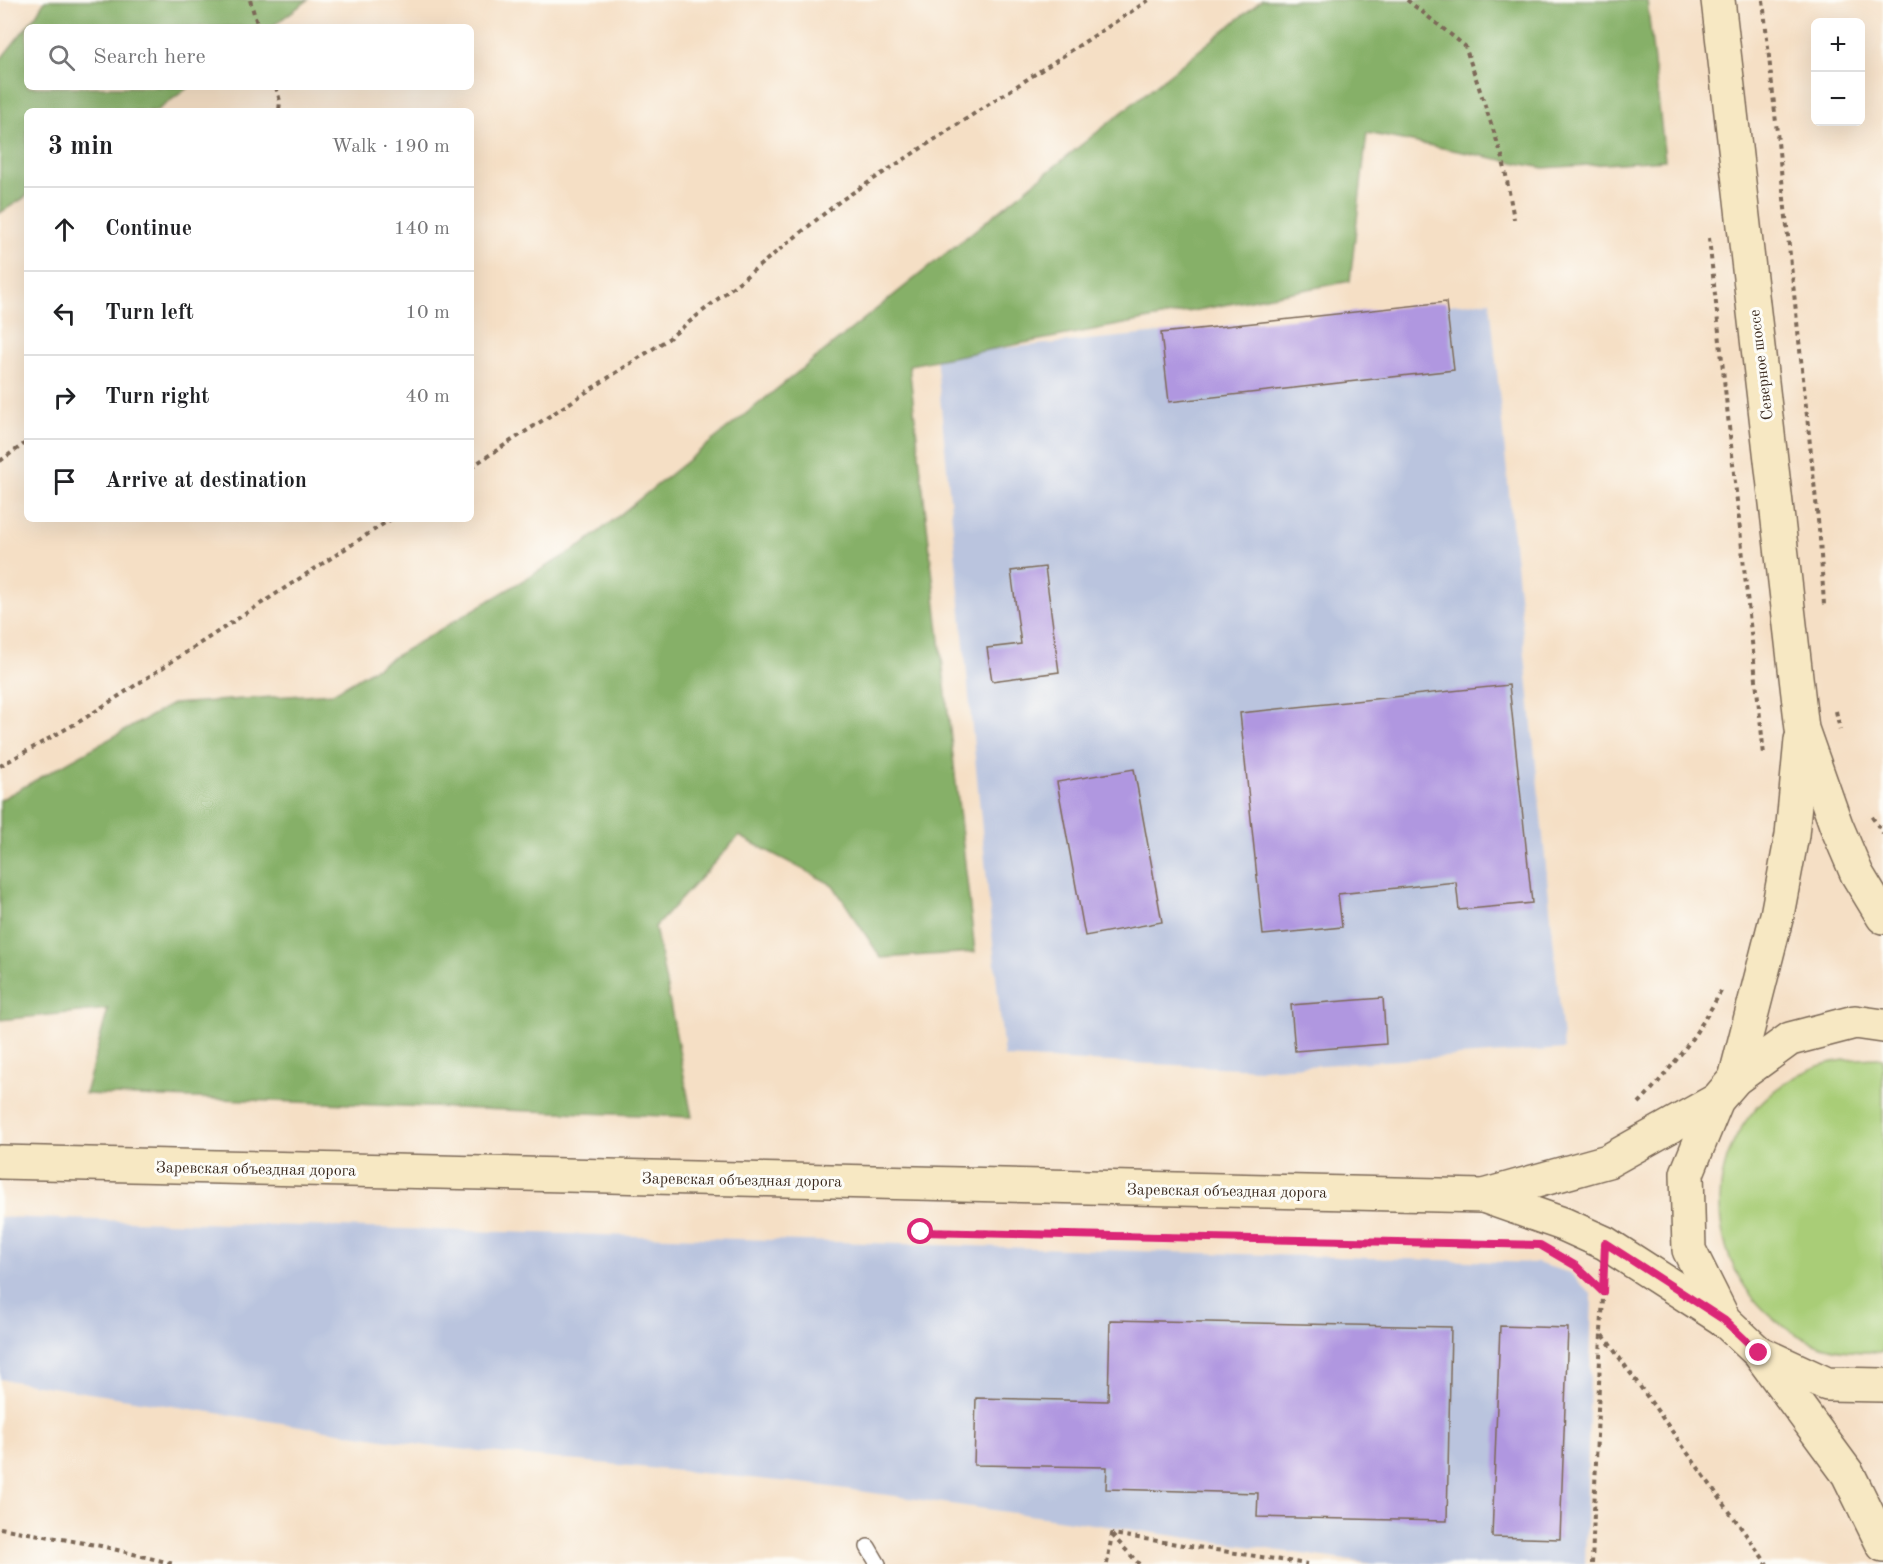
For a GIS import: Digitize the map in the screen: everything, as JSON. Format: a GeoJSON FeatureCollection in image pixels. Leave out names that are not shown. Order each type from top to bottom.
{"type":"FeatureCollection","features":[{"type":"Feature","properties":{"kind":"main road","name":"Северное шоссе"},"geometry":{"type":"LineString","coordinates":[[1718,0],[1803,729]]}},
{"type":"Feature","properties":{"kind":"main road"},"geometry":{"type":"LineString","coordinates":[[1803,729],[1836,825],[1857,874],[1883,917]]}},
{"type":"Feature","properties":{"kind":"main road"},"geometry":{"type":"LineString","coordinates":[[1724,1320],[1689,1250],[1687,1173],[1726,1089],[1777,915],[1792,835],[1803,729]]}},
{"type":"Feature","properties":{"kind":"main road"},"geometry":{"type":"LineString","coordinates":[[1483,1196],[1608,1161],[1726,1089],[1790,1039],[1855,1022],[1883,1026]]}},
{"type":"Feature","properties":{"kind":"main road","name":"Заревская объездная дорога"},"geometry":{"type":"LineString","coordinates":[[0,1162],[1483,1196]]}},
{"type":"Feature","properties":{"kind":"main road"},"geometry":{"type":"LineString","coordinates":[[1483,1196],[1563,1224],[1605,1243],[1724,1320],[1759,1353],[1848,1474],[1883,1545]]}},
{"type":"Feature","properties":{"kind":"main road"},"geometry":{"type":"LineString","coordinates":[[1759,1353],[1827,1384],[1883,1384]]}},
{"type":"Feature","properties":{"kind":"lane"},"geometry":{"type":"LineString","coordinates":[[868,1547],[878,1564]]}},
{"type":"Feature","properties":{"kind":"path"},"geometry":{"type":"LineString","coordinates":[[250,0],[257,24]]}},
{"type":"Feature","properties":{"kind":"path"},"geometry":{"type":"LineString","coordinates":[[474,465],[668,339],[840,201],[1149,0]]}},
{"type":"Feature","properties":{"kind":"path"},"geometry":{"type":"LineString","coordinates":[[1407,0],[1465,46],[1503,159],[1514,219]]}},
{"type":"Feature","properties":{"kind":"path"},"geometry":{"type":"LineString","coordinates":[[1763,0],[1820,539],[1825,610]]}},
{"type":"Feature","properties":{"kind":"path"},"geometry":{"type":"LineString","coordinates":[[277,90],[279,108]]}},
{"type":"Feature","properties":{"kind":"path"},"geometry":{"type":"LineString","coordinates":[[1708,236],[1764,756]]}},
{"type":"Feature","properties":{"kind":"path"},"geometry":{"type":"LineString","coordinates":[[0,461],[24,444]]}},
{"type":"Feature","properties":{"kind":"path"},"geometry":{"type":"LineString","coordinates":[[0,766],[82,720],[386,522]]}},
{"type":"Feature","properties":{"kind":"path"},"geometry":{"type":"LineString","coordinates":[[1834,702],[1842,736]]}},
{"type":"Feature","properties":{"kind":"path"},"geometry":{"type":"LineString","coordinates":[[1866,809],[1883,833]]}},
{"type":"Feature","properties":{"kind":"path"},"geometry":{"type":"LineString","coordinates":[[1634,1108],[1658,1084],[1706,1019],[1723,988]]}},
{"type":"Feature","properties":{"kind":"path"},"geometry":{"type":"LineString","coordinates":[[921,1232],[1517,1245]]}},
{"type":"Feature","properties":{"kind":"path"},"geometry":{"type":"LineString","coordinates":[[1592,1564],[1605,1243]]}},
{"type":"Feature","properties":{"kind":"path"},"geometry":{"type":"LineString","coordinates":[[1576,1266],[1603,1292]]}},
{"type":"Feature","properties":{"kind":"path"},"geometry":{"type":"LineString","coordinates":[[1601,1332],[1767,1564]]}},
{"type":"Feature","properties":{"kind":"path"},"geometry":{"type":"LineString","coordinates":[[0,1528],[101,1546],[174,1564]]}},
{"type":"Feature","properties":{"kind":"path"},"geometry":{"type":"LineString","coordinates":[[1112,1534],[1307,1564]]}},
{"type":"Feature","properties":{"kind":"path"},"geometry":{"type":"LineString","coordinates":[[1107,1564],[1112,1534]]}},
{"type":"Feature","properties":{"kind":"path"},"geometry":{"type":"LineString","coordinates":[[1112,1534],[1139,1564]]}},
{"type":"Feature","properties":{"kind":"shaded area"},"geometry":{"type":"Polygon","coordinates":[[[1490,301],[1564,1049],[1261,1069],[1004,1057],[936,355],[1490,301]]]}},
{"type":"Feature","properties":{"kind":"shaded area"},"geometry":{"type":"Polygon","coordinates":[[[0,1217],[1537,1263],[1570,1273],[1592,1295],[1585,1564],[1373,1564],[810,1484],[428,1446],[0,1379],[0,1217]]]}},
{"type":"Feature","properties":{"kind":"green space"},"geometry":{"type":"Polygon","coordinates":[[[45,0],[308,0],[275,24],[29,24],[45,0]]]}},
{"type":"Feature","properties":{"kind":"green space"},"geometry":{"type":"Polygon","coordinates":[[[1262,0],[1647,0],[1665,160],[1543,168],[1367,133],[1350,281],[909,365],[975,952],[881,958],[833,885],[739,836],[655,927],[692,1117],[85,1094],[108,1009],[0,1020],[0,800],[172,704],[333,693],[581,546],[1262,0]]]}},
{"type":"Feature","properties":{"kind":"green space"},"geometry":{"type":"Polygon","coordinates":[[[24,30],[24,90],[185,90],[160,108],[24,108],[24,198],[0,213],[0,60],[24,30]]]}},
{"type":"Feature","properties":{"kind":"green space"},"geometry":{"type":"Polygon","coordinates":[[[1883,1059],[1883,1352],[1864,1352],[1816,1344],[1768,1314],[1741,1280],[1725,1241],[1720,1200],[1727,1160],[1745,1122],[1775,1090],[1824,1064],[1883,1059]]]}},
{"type":"Feature","properties":{"kind":"building"},"geometry":{"type":"Polygon","coordinates":[[[1446,302],[1454,370],[1169,402],[1161,333],[1446,302]]]}},
{"type":"Feature","properties":{"kind":"building"},"geometry":{"type":"Polygon","coordinates":[[[1045,567],[1059,672],[992,681],[987,648],[1021,644],[1011,571],[1045,567]]]}},
{"type":"Feature","properties":{"kind":"building"},"geometry":{"type":"Polygon","coordinates":[[[1509,685],[1532,903],[1459,910],[1456,882],[1338,894],[1342,927],[1263,935],[1240,713],[1509,685]]]}},
{"type":"Feature","properties":{"kind":"building"},"geometry":{"type":"Polygon","coordinates":[[[1134,769],[1162,922],[1085,936],[1057,782],[1134,769]]]}},
{"type":"Feature","properties":{"kind":"building"},"geometry":{"type":"Polygon","coordinates":[[[1383,998],[1386,1044],[1295,1051],[1291,1005],[1383,998]]]}},
{"type":"Feature","properties":{"kind":"building"},"geometry":{"type":"Polygon","coordinates":[[[1110,1320],[1451,1327],[1447,1521],[1257,1517],[1258,1493],[1106,1489],[1107,1467],[974,1465],[976,1398],[1108,1401],[1110,1320]]]}},
{"type":"Feature","properties":{"kind":"building"},"geometry":{"type":"Polygon","coordinates":[[[1500,1326],[1568,1328],[1560,1539],[1492,1537],[1500,1326]]]}},
{"type":"Feature","properties":{"kind":"route"},"geometry":{"type":"LineString","coordinates":[[921,1232],[1540,1245],[1576,1266],[1603,1292],[1605,1243],[1724,1320],[1759,1353]]}}]}
